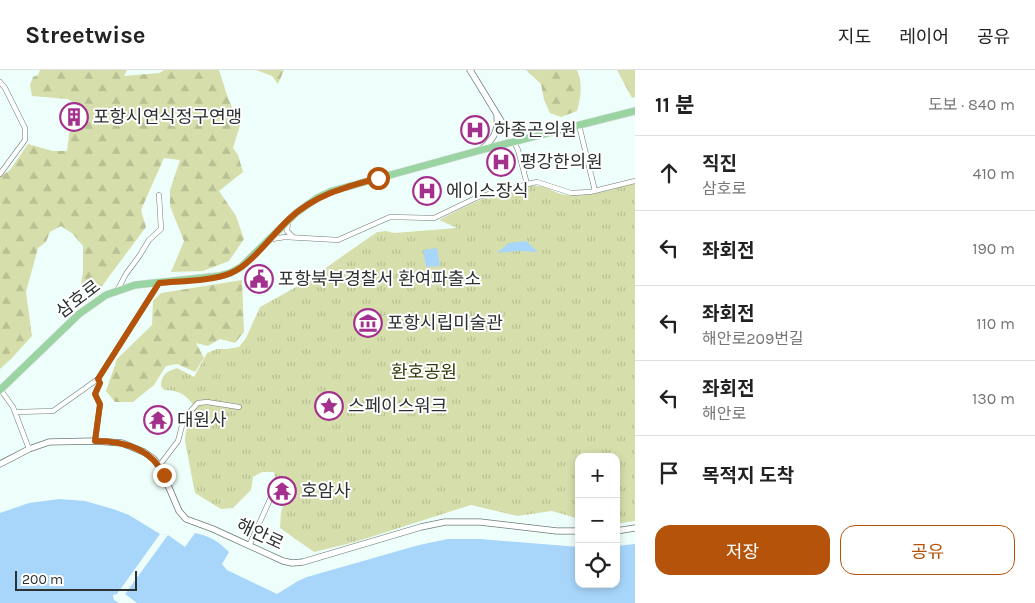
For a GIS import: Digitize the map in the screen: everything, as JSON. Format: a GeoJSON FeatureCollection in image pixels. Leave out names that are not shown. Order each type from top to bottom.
{"type":"FeatureCollection","features":[{"type":"Feature","properties":{"kind":"main road","name":"삼호로"},"geometry":{"type":"LineString","coordinates":[[0,390],[86,308],[106,295],[118,289],[135,285],[230,274],[241,267],[289,219],[317,198],[340,188],[635,111]]}},
{"type":"Feature","properties":{"kind":"street"},"geometry":{"type":"LineString","coordinates":[[470,70],[514,142],[527,184]]}},
{"type":"Feature","properties":{"kind":"street"},"geometry":{"type":"LineString","coordinates":[[0,82],[6,88],[26,128],[25,140],[1,172]]}},
{"type":"Feature","properties":{"kind":"street"},"geometry":{"type":"LineString","coordinates":[[481,150],[495,135],[498,126],[496,115]]}},
{"type":"Feature","properties":{"kind":"street"},"geometry":{"type":"LineString","coordinates":[[578,125],[595,191]]}},
{"type":"Feature","properties":{"kind":"street"},"geometry":{"type":"LineString","coordinates":[[270,239],[294,237],[338,240],[390,217],[434,218],[483,195],[537,182],[571,193],[595,191],[635,181]]}},
{"type":"Feature","properties":{"kind":"street"},"geometry":{"type":"LineString","coordinates":[[118,289],[149,240],[161,229],[159,195]]}},
{"type":"Feature","properties":{"kind":"street"},"geometry":{"type":"LineString","coordinates":[[289,219],[287,231],[290,236],[294,237]]}},
{"type":"Feature","properties":{"kind":"street"},"geometry":{"type":"LineString","coordinates":[[16,412],[53,411],[98,379],[159,283]]}},
{"type":"Feature","properties":{"kind":"street"},"geometry":{"type":"LineString","coordinates":[[95,441],[100,404],[95,394],[100,383],[98,379]]}},
{"type":"Feature","properties":{"kind":"street"},"geometry":{"type":"LineString","coordinates":[[0,390],[11,402],[16,412],[29,449]]}},
{"type":"Feature","properties":{"kind":"street"},"geometry":{"type":"LineString","coordinates":[[159,466],[176,444],[184,418],[198,403],[239,407]]}},
{"type":"Feature","properties":{"kind":"street","name":"해안로"},"geometry":{"type":"LineString","coordinates":[[0,464],[29,449],[49,442],[117,442],[130,446],[148,454],[159,466],[179,511],[186,519],[213,529],[283,561],[295,563],[420,527],[445,522],[480,522],[575,531]]}},
{"type":"Feature","properties":{"kind":"street"},"geometry":{"type":"LineString","coordinates":[[249,546],[277,484]]}},
{"type":"Feature","properties":{"kind":"street"},"geometry":{"type":"LineString","coordinates":[[620,530],[635,528]]}},
{"type":"Feature","properties":{"kind":"green space"},"geometry":{"type":"Polygon","coordinates":[[[40,70],[127,70],[124,76],[159,73],[164,70],[219,70],[228,98],[240,125],[233,148],[238,155],[243,172],[219,191],[236,216],[244,239],[229,261],[203,271],[171,272],[184,241],[170,206],[170,190],[180,160],[164,158],[141,210],[146,227],[102,286],[89,291],[81,284],[83,246],[73,234],[61,226],[50,232],[46,242],[38,248],[26,292],[32,336],[0,369],[0,177],[10,170],[28,144],[53,151],[67,151],[70,128],[86,120],[76,104],[68,99],[32,96],[30,85],[33,77],[38,75],[40,70]]]}},
{"type":"Feature","properties":{"kind":"green space"},"geometry":{"type":"Polygon","coordinates":[[[256,70],[284,70],[278,84],[272,76],[256,70]]]}},
{"type":"Feature","properties":{"kind":"green space"},"geometry":{"type":"Polygon","coordinates":[[[526,70],[577,70],[581,90],[577,111],[561,117],[550,113],[544,100],[541,84],[526,70]]]}},
{"type":"Feature","properties":{"kind":"green space"},"geometry":{"type":"Polygon","coordinates":[[[617,70],[635,70],[635,97],[632,98],[617,70]]]}},
{"type":"Feature","properties":{"kind":"green space","name":"환호공원"},"geometry":{"type":"Polygon","coordinates":[[[635,183],[635,521],[620,523],[620,453],[575,453],[575,518],[552,511],[517,516],[471,505],[355,542],[314,552],[280,528],[281,512],[286,497],[277,486],[274,472],[262,472],[253,477],[251,490],[233,508],[221,509],[195,493],[185,441],[194,406],[181,393],[164,390],[161,386],[162,379],[167,372],[177,368],[194,377],[207,353],[217,349],[239,347],[246,338],[260,307],[307,281],[377,232],[386,231],[394,233],[457,228],[439,220],[461,208],[513,188],[541,186],[562,194],[574,196],[601,192],[635,183]]]}},
{"type":"Feature","properties":{"kind":"green space"},"geometry":{"type":"Polygon","coordinates":[[[242,280],[244,332],[235,343],[220,339],[208,346],[196,343],[204,358],[195,372],[177,364],[166,366],[154,385],[133,402],[115,402],[106,391],[117,359],[152,325],[153,301],[161,293],[242,280]]]}},
{"type":"Feature","properties":{"kind":"water"},"geometry":{"type":"Polygon","coordinates":[[[526,241],[538,252],[497,253],[509,243],[526,241]]]}},
{"type":"Feature","properties":{"kind":"water"},"geometry":{"type":"Polygon","coordinates":[[[437,248],[440,266],[426,267],[423,250],[437,248]]]}},
{"type":"Feature","properties":{"kind":"water"},"geometry":{"type":"Polygon","coordinates":[[[59,499],[85,501],[129,515],[160,534],[168,535],[185,547],[195,533],[209,537],[229,552],[222,564],[227,570],[277,594],[307,577],[419,545],[448,539],[480,539],[575,547],[575,588],[620,588],[620,546],[635,544],[635,603],[0,603],[0,513],[29,503],[59,499]]]}},
{"type":"Feature","properties":{"kind":"pier"},"geometry":{"type":"Polygon","coordinates":[[[160,534],[168,535],[125,594],[137,603],[119,603],[114,600],[113,595],[117,594],[160,534]]]}},
{"type":"Feature","properties":{"kind":"place","name":"포항시연식정구연맹"},"geometry":{"type":"Point","coordinates":[74,117]}},
{"type":"Feature","properties":{"kind":"place","name":"하종곤의원"},"geometry":{"type":"Point","coordinates":[475,130]}},
{"type":"Feature","properties":{"kind":"place","name":"평강한의원"},"geometry":{"type":"Point","coordinates":[501,162]}},
{"type":"Feature","properties":{"kind":"place","name":"에이스장식"},"geometry":{"type":"Point","coordinates":[427,191]}},
{"type":"Feature","properties":{"kind":"place","name":"포항북부경찰서 환여파출소"},"geometry":{"type":"Point","coordinates":[259,279]}},
{"type":"Feature","properties":{"kind":"place","name":"포항시립미술관"},"geometry":{"type":"Point","coordinates":[368,323]}},
{"type":"Feature","properties":{"kind":"place","name":"스페이스워크"},"geometry":{"type":"Point","coordinates":[329,406]}},
{"type":"Feature","properties":{"kind":"place","name":"대원사"},"geometry":{"type":"Point","coordinates":[158,420]}},
{"type":"Feature","properties":{"kind":"place","name":"호암사"},"geometry":{"type":"Point","coordinates":[282,491]}},
{"type":"Feature","properties":{"kind":"route"},"geometry":{"type":"LineString","coordinates":[[164,475],[154,459],[144,452],[117,442],[95,441],[100,404],[95,396],[100,383],[98,379],[159,283],[230,274],[246,263],[302,208],[340,188],[378,178]]}}]}
